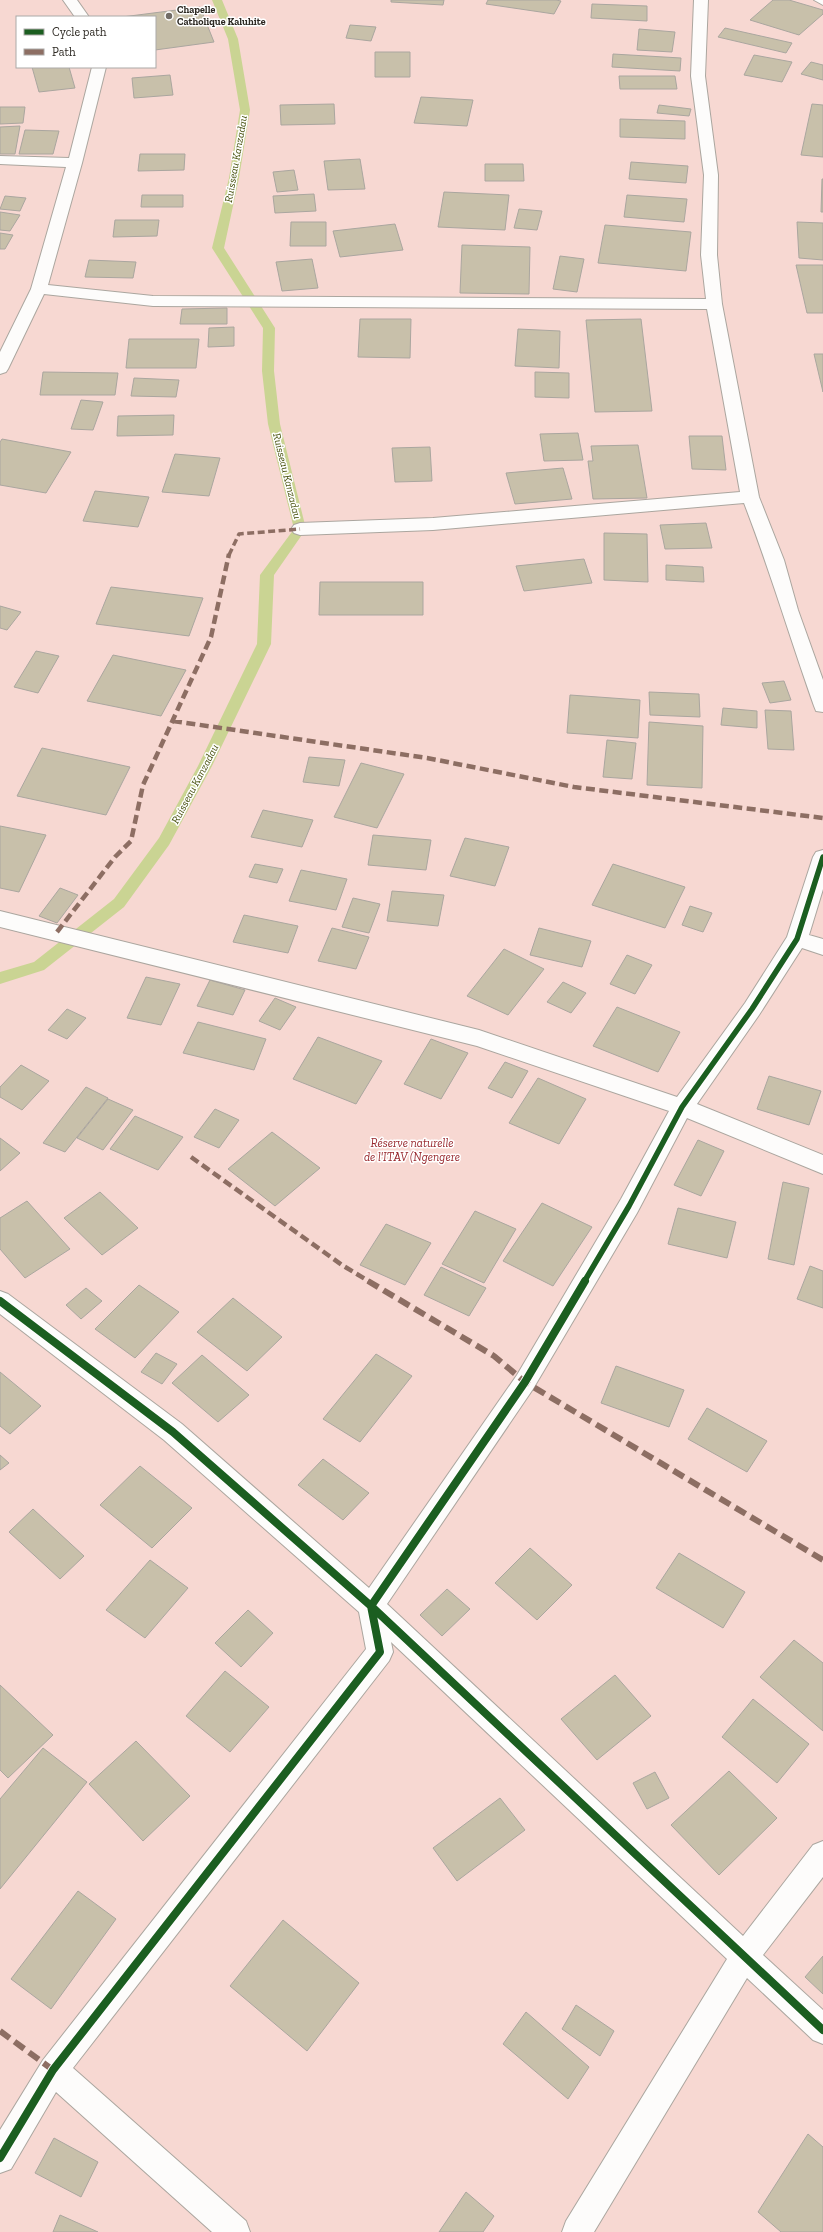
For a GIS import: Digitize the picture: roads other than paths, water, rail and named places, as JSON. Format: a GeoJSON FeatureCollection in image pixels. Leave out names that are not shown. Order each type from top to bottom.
{"type":"FeatureCollection","features":[{"type":"Feature","properties":{"kind":"street"},"geometry":{"type":"LineString","coordinates":[[70,0],[81,16]]}},
{"type":"Feature","properties":{"kind":"street"},"geometry":{"type":"LineString","coordinates":[[701,0],[698,38],[698,76],[711,175],[709,255],[714,304],[750,497],[775,560],[789,610],[823,706]]}},
{"type":"Feature","properties":{"kind":"street"},"geometry":{"type":"LineString","coordinates":[[0,369],[39,290],[75,163],[99,68]]}},
{"type":"Feature","properties":{"kind":"street"},"geometry":{"type":"LineString","coordinates":[[0,160],[75,163]]}},
{"type":"Feature","properties":{"kind":"street"},"geometry":{"type":"LineString","coordinates":[[39,290],[153,300],[714,304]]}},
{"type":"Feature","properties":{"kind":"street"},"geometry":{"type":"LineString","coordinates":[[300,529],[433,524],[750,497]]}},
{"type":"Feature","properties":{"kind":"street"},"geometry":{"type":"LineString","coordinates":[[0,2158],[53,2070],[380,1652],[371,1606],[525,1382],[629,1206],[682,1107],[752,1009],[797,939],[823,857]]}},
{"type":"Feature","properties":{"kind":"street"},"geometry":{"type":"LineString","coordinates":[[0,919],[479,1038],[682,1107],[823,1165]]}},
{"type":"Feature","properties":{"kind":"street"},"geometry":{"type":"LineString","coordinates":[[797,939],[823,947]]}},
{"type":"Feature","properties":{"kind":"street"},"geometry":{"type":"LineString","coordinates":[[0,1301],[173,1432],[371,1606],[823,2030]]}},
{"type":"Feature","properties":{"kind":"street"},"geometry":{"type":"LineString","coordinates":[[577,2232],[744,1957],[823,1855]]}},
{"type":"Feature","properties":{"kind":"street"},"geometry":{"type":"LineString","coordinates":[[53,2070],[235,2232]]}},
{"type":"Feature","properties":{"kind":"waterway","name":"Ruisseau Kanzadau"},"geometry":{"type":"LineString","coordinates":[[0,978],[39,966],[119,903],[164,841],[205,766],[264,644],[267,575],[300,529],[274,424],[268,371],[269,328],[218,248],[234,178],[245,110],[233,39],[217,0]]}},
{"type":"Feature","properties":{"kind":"place","name":"Chapelle Catholique Kaluhite"},"geometry":{"type":"Point","coordinates":[169,16]}},
{"type":"Feature","properties":{"kind":"park label","name":"Réserve naturelle de l'ITAV (Ngengere"},"geometry":{"type":"Point","coordinates":[412,1150]}}]}
